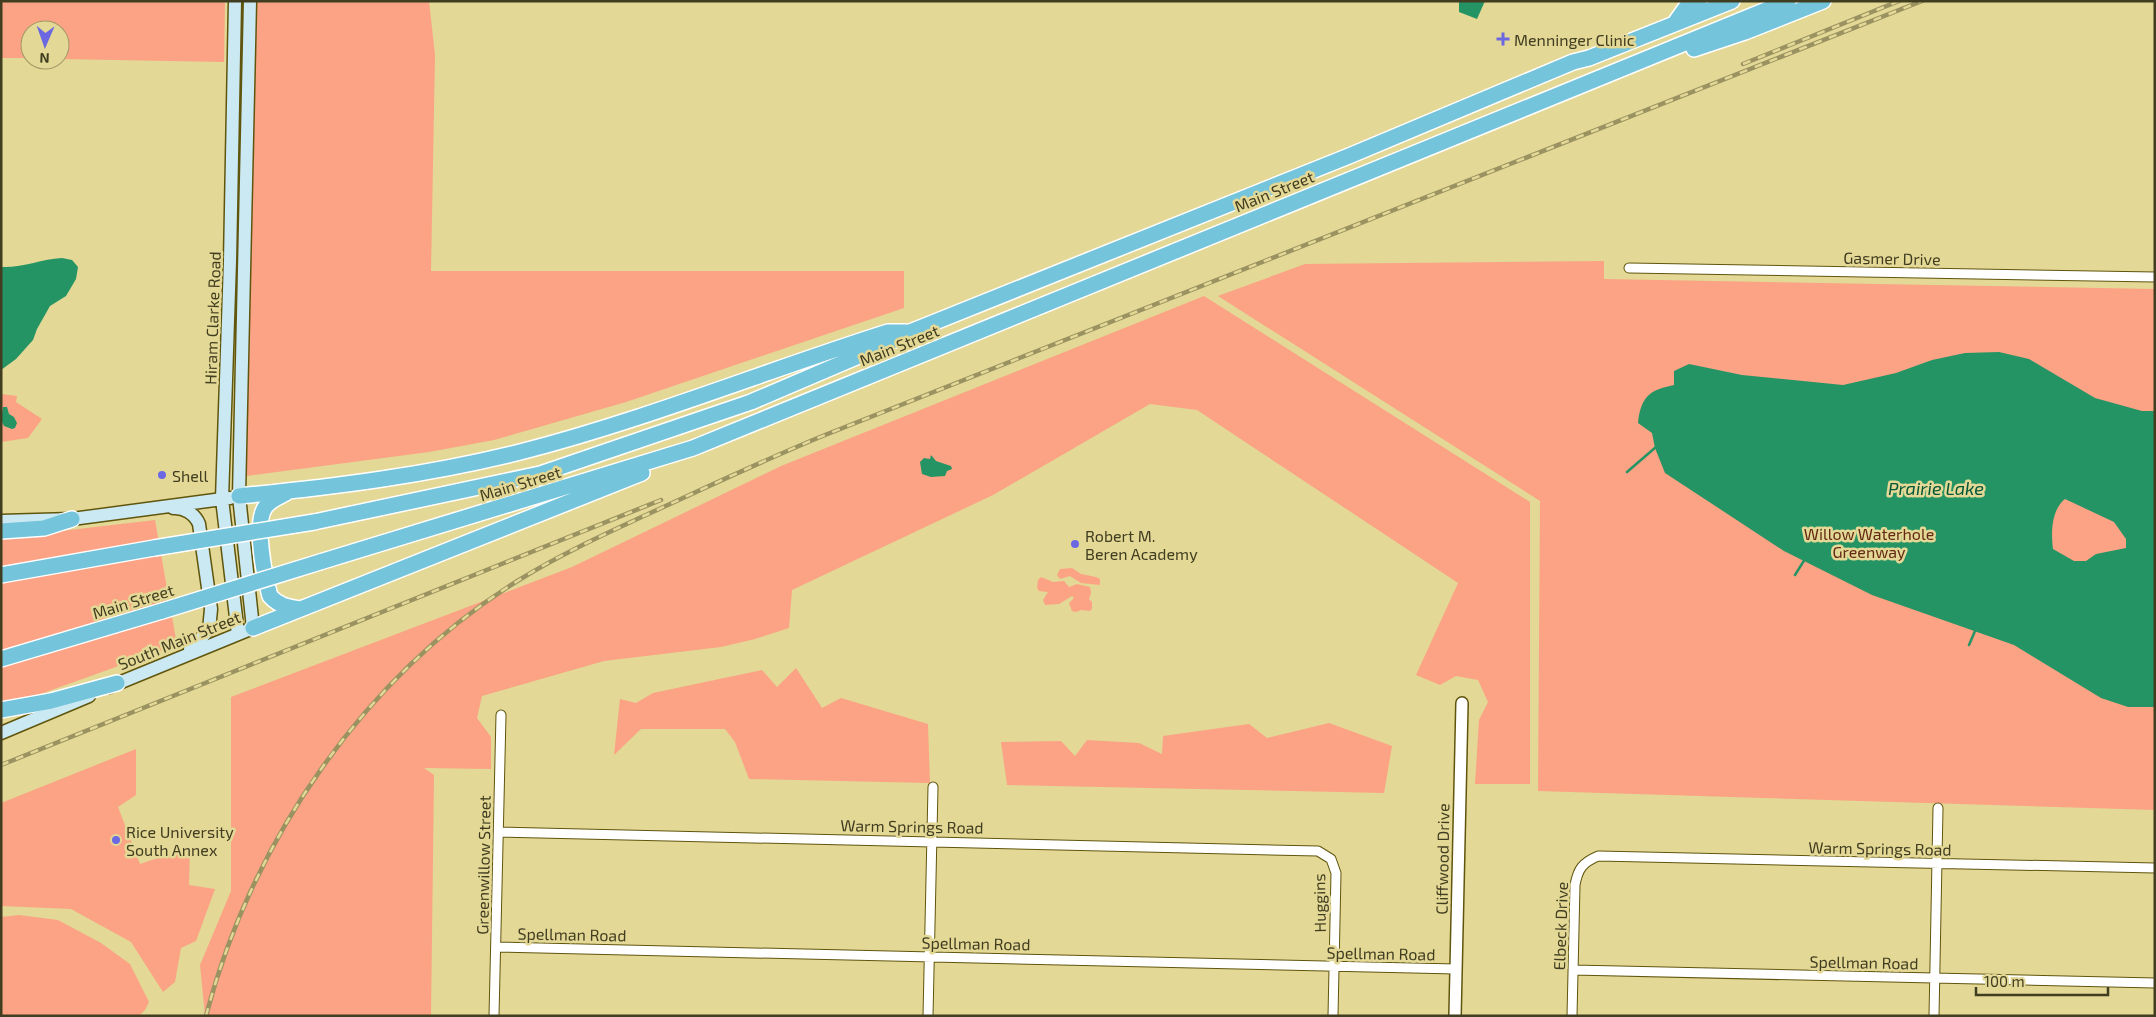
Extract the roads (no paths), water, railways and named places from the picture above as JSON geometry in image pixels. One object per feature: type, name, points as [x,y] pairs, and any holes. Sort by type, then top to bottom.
[{"type":"highway","points":[[1675,23],[1687,6],[1699,1]]},
{"type":"highway","name":"Main Street","points":[[1,575],[314,522],[540,474],[751,402],[882,346],[910,332],[1332,163],[1573,62],[1589,58],[1732,1]]},
{"type":"highway","name":"Main Street","points":[[1,659],[693,448],[1788,1]]},
{"type":"highway","points":[[1583,84],[1745,32],[1824,1]]},
{"type":"highway","points":[[239,496],[385,478],[520,452],[601,429],[888,332],[910,332]]},
{"type":"highway","points":[[253,628],[654,469],[717,439]]},
{"type":"highway","points":[[289,491],[265,507],[261,518],[260,534],[270,596],[276,603],[300,610]]},
{"type":"highway","points":[[1,531],[44,528],[72,519]]},
{"type":"highway","points":[[1,710],[51,701],[117,683]]},
{"type":"main road","name":"Hiram Clarke Road","points":[[235,1],[222,499],[238,634]]},
{"type":"main road","name":"Hiram Clarke Road","points":[[250,1],[239,496],[253,628]]},
{"type":"main road","points":[[234,69],[248,69]]},
{"type":"main road","points":[[231,206],[246,206]]},
{"type":"main road","points":[[226,348],[242,348]]},
{"type":"main road","points":[[1,521],[72,519],[239,496]]},
{"type":"main road","points":[[158,508],[179,508],[194,516],[199,524],[211,609],[211,625],[206,636],[180,656]]},
{"type":"main road","name":"South Main Street","points":[[1,732],[53,712],[180,656],[253,628]]},
{"type":"street","name":"Gasmer Drive","points":[[1629,268],[2155,277]]},
{"type":"street","name":"Cliffwood Drive","points":[[1455,1016],[1462,703]]},
{"type":"street","name":"Greenwillow Street","points":[[494,1016],[501,715]]},
{"type":"street","points":[[928,1016],[933,787]]},
{"type":"street","points":[[1934,1016],[1938,808]]},
{"type":"street","name":"Warm Springs Road","points":[[499,832],[1311,850],[1324,854]]},
{"type":"street","name":"Huggins","points":[[1324,854],[1331,859],[1336,873],[1333,1016]]},
{"type":"street","name":"Elbeck Drive","points":[[1572,1016],[1575,885],[1578,870],[1586,861],[1598,856],[1605,856]]},
{"type":"street","name":"Warm Springs Road","points":[[1605,856],[2155,868]]},
{"type":"street","name":"Spellman Road","points":[[496,947],[1456,969]]},
{"type":"street","name":"Spellman Road","points":[[1573,970],[2155,983]]},
{"type":"water","points":[[1459,1],[1485,1],[1477,19],[1459,12]]},
{"type":"water","points":[[62,258],[72,260],[78,267],[76,279],[66,296],[50,306],[33,340],[16,359],[1,370],[1,267]]},
{"type":"water","name":"Prairie Lake","points":[[1999,352],[2029,359],[2095,398],[2142,411],[2155,411],[2155,707],[2128,707],[2101,698],[2014,645],[1872,595],[1784,551],[1665,473],[1655,448],[1652,433],[1638,423],[1644,400],[1659,389],[1674,385],[1674,371],[1689,364],[1742,375],[1843,385],[1896,373],[1932,360],[1965,353]],"holes":[[[2065,499],[2114,522],[2126,539],[2126,548],[2096,554],[2086,561],[2074,561],[2053,549],[2053,522],[2057,509]]]},
{"type":"water","points":[[3,407],[7,407],[9,414],[14,417],[17,423],[15,428],[12,429],[4,426],[1,420]]},
{"type":"water","points":[[931,455],[936,461],[951,466],[952,469],[947,471],[945,476],[931,477],[922,474],[920,462],[924,458],[930,459]]},
{"type":"waterway","points":[[1627,472],[1656,447]]},
{"type":"waterway","points":[[1795,575],[1805,559]]},
{"type":"waterway","points":[[1969,645],[1975,631]]},
{"type":"railway","points":[[1743,64],[1899,1]]},
{"type":"railway","points":[[206,1016],[226,951],[253,888],[284,826],[322,768],[364,714],[411,664],[463,619],[534,571],[630,523],[757,464],[825,435],[1922,1]]},
{"type":"railway","points":[[1,765],[661,500]]},
{"type":"place","name":"Menninger Clinic","points":[[1503,39]]},
{"type":"place","name":"Shell","points":[[162,475]]},
{"type":"place","name":"Robert M. Beren Academy","points":[[1075,544]]},
{"type":"place","name":"Rice University South Annex","points":[[116,840]]},
{"type":"park label","name":"Willow Waterhole Greenway","points":[[1869,542]]}]
